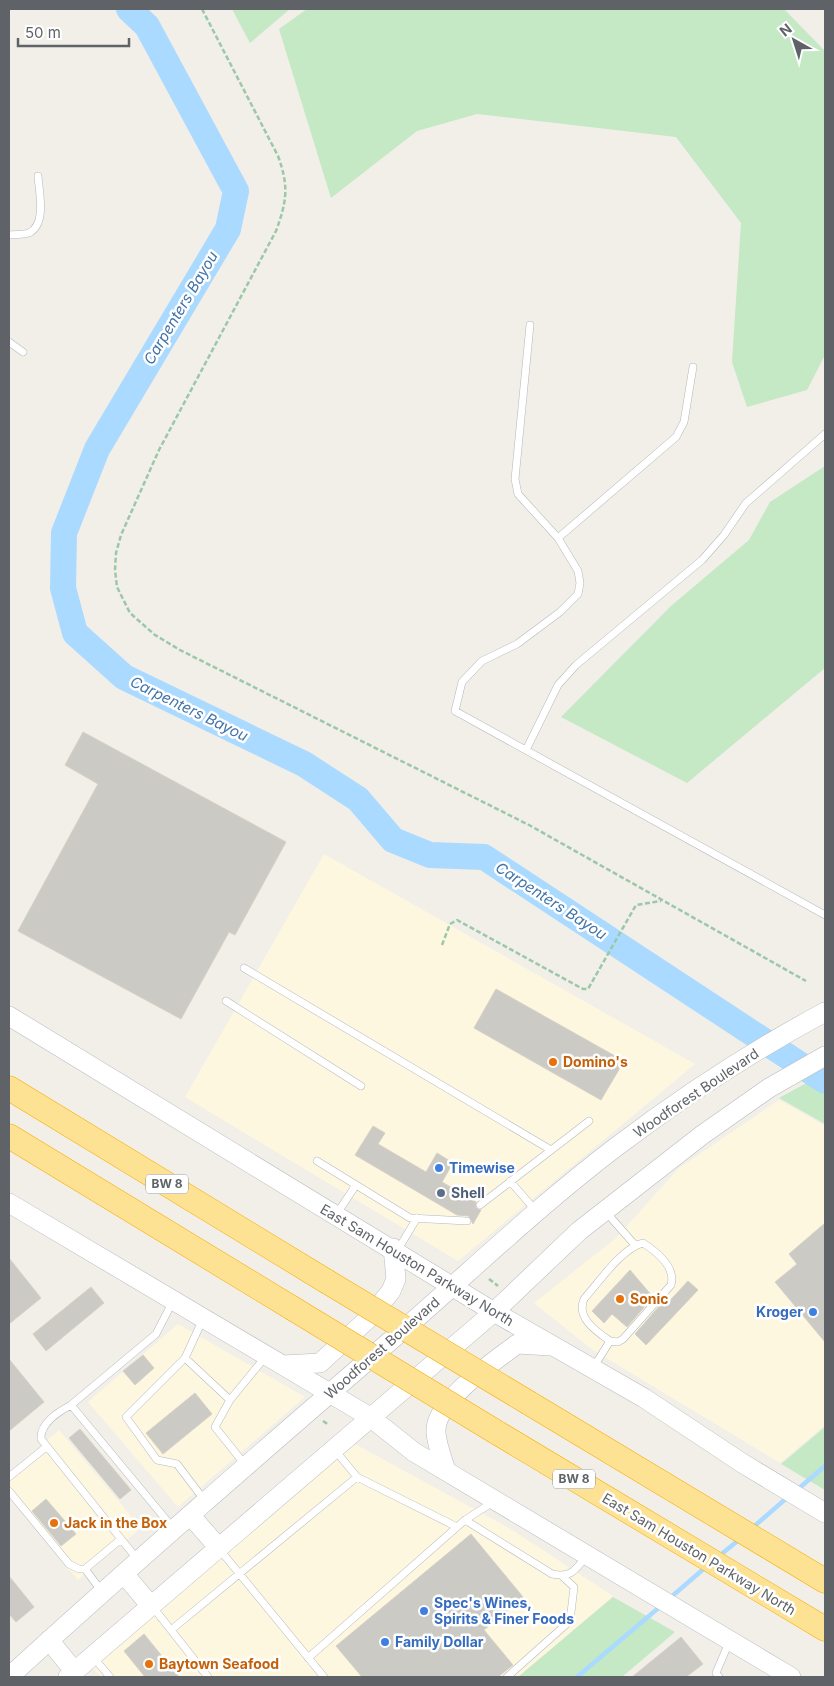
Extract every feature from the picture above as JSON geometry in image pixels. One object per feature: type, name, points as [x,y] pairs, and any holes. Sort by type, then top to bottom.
[{"type":"highway","name":"BW 8","points":[[9,1088],[825,1581]]},
{"type":"highway","name":"East Sam Houston Parkway North","points":[[9,1136],[496,1432],[825,1629]]},
{"type":"main road","name":"Woodforest Boulevard","points":[[9,1677],[205,1501],[537,1212],[615,1148],[734,1066],[824,1013]]},
{"type":"main road","name":"East Sam Houston Parkway North","points":[[9,1016],[494,1312],[644,1398],[825,1513]]},
{"type":"main road","points":[[49,1640],[71,1674],[494,1312],[579,1231],[604,1210],[702,1135],[768,1088],[825,1056]]},
{"type":"main road","points":[[9,1204],[370,1417],[414,1452],[792,1677]]},
{"type":"main road","points":[[275,1360],[320,1363],[369,1318],[391,1291],[396,1279],[395,1250]]},
{"type":"main road","points":[[446,1470],[435,1431],[441,1411],[470,1381],[517,1344],[556,1347]]},
{"type":"main road","points":[[190,1515],[219,1548]]},
{"type":"main road","points":[[124,1574],[151,1606]]},
{"type":"lane","points":[[9,235],[28,233],[37,227],[40,217],[38,176]]},
{"type":"lane","points":[[530,325],[515,479],[518,494],[558,538],[578,571],[580,583],[578,594],[560,612],[517,644],[482,661],[462,682],[455,711],[825,915]]},
{"type":"lane","points":[[9,342],[23,352]]},
{"type":"lane","points":[[558,538],[676,437],[684,422],[693,367]]},
{"type":"lane","points":[[526,750],[541,716],[558,685],[576,665],[702,560],[724,535],[746,503],[825,434]]},
{"type":"lane","points":[[244,968],[551,1150]]},
{"type":"lane","points":[[226,1001],[360,1086]]},
{"type":"lane","points":[[480,1204],[589,1121]]},
{"type":"lane","points":[[317,1161],[410,1218],[467,1221]]},
{"type":"lane","points":[[510,1181],[537,1212]]},
{"type":"lane","points":[[336,1216],[356,1185]]},
{"type":"lane","points":[[604,1210],[634,1245]]},
{"type":"lane","points":[[395,1250],[417,1218]]},
{"type":"lane","points":[[643,1243],[667,1264],[673,1278],[672,1285],[623,1339],[618,1342],[610,1341],[584,1317],[582,1305],[591,1291],[634,1245],[643,1243]]},
{"type":"lane","points":[[139,1561],[46,1448],[41,1439],[40,1432],[62,1410],[71,1406],[156,1334],[174,1300]]},
{"type":"lane","points":[[203,1317],[185,1358],[126,1417],[157,1460],[177,1464],[205,1501]]},
{"type":"lane","points":[[593,1369],[610,1341]]},
{"type":"lane","points":[[185,1358],[230,1400]]},
{"type":"lane","points":[[246,1466],[215,1427],[230,1400],[275,1360]]},
{"type":"lane","points":[[71,1406],[174,1530]]},
{"type":"lane","points":[[9,1477],[46,1448]]},
{"type":"lane","points":[[334,1449],[358,1477],[457,1527]]},
{"type":"lane","points":[[171,1630],[358,1477]]},
{"type":"lane","points":[[9,1491],[69,1564],[79,1570],[85,1569],[121,1538]]},
{"type":"lane","points":[[308,1658],[465,1520],[495,1500]]},
{"type":"lane","points":[[465,1520],[552,1574],[564,1576],[573,1572],[587,1556]]},
{"type":"lane","points":[[219,1548],[324,1677]]},
{"type":"lane","points":[[85,1569],[103,1593]]},
{"type":"lane","points":[[507,1677],[570,1621],[574,1587],[564,1576]]},
{"type":"lane","points":[[151,1606],[208,1677]]},
{"type":"lane","points":[[719,1677],[716,1673],[730,1640]]},
{"type":"lane","points":[[93,1656],[110,1677]]},
{"type":"path","points":[[202,9],[278,156],[285,175],[286,201],[273,236],[159,450],[121,535],[115,570],[122,601],[140,623],[180,650],[529,825],[806,981]]},
{"type":"path","points":[[442,945],[450,924],[457,920],[582,990],[588,989],[636,905],[661,901]]},
{"type":"path","points":[[489,1279],[501,1288]]},
{"type":"shaded area","points":[[324,854],[695,1064],[458,1261],[185,1097]]},
{"type":"shaded area","points":[[779,1100],[825,1126],[825,1425],[780,1463],[593,1350],[534,1303],[615,1239],[679,1168]]},
{"type":"shaded area","points":[[178,1324],[305,1397],[178,1507],[88,1402]]},
{"type":"shaded area","points":[[59,1430],[141,1528],[78,1580],[9,1497],[9,1473]]},
{"type":"shaded area","points":[[355,1444],[509,1528],[613,1596],[518,1677],[101,1677],[90,1665]]},
{"type":"green space","points":[[232,9],[290,9],[250,43]]},
{"type":"green space","points":[[307,9],[784,9],[825,51],[825,355],[807,390],[747,407],[732,362],[741,223],[676,137],[477,114],[417,131],[331,198],[279,29]]},
{"type":"green space","points":[[825,466],[825,668],[687,783],[561,717],[671,606],[749,540],[770,502]]},
{"type":"green space","points":[[825,1073],[825,1124],[779,1098]]},
{"type":"green space","points":[[825,1427],[825,1490],[781,1464]]},
{"type":"green space","points":[[613,1597],[675,1632],[622,1677],[518,1677]]},
{"type":"building","points":[[83,732],[286,842],[235,935],[229,932],[181,1019],[18,931],[98,784],[65,765]]},
{"type":"building","points":[[496,989],[624,1061],[601,1100],[474,1028]]},
{"type":"building","name":"Shell","points":[[373,1126],[385,1133],[378,1144],[426,1172],[437,1153],[453,1163],[442,1182],[476,1202],[476,1208],[481,1210],[473,1224],[469,1216],[457,1215],[355,1155]]},
{"type":"building","name":"Kroger","points":[[825,1223],[825,1342],[775,1282],[797,1264],[789,1254]]},
{"type":"building","points":[[9,1258],[41,1298],[9,1324]]},
{"type":"building","points":[[630,1270],[653,1297],[627,1327],[612,1314],[604,1323],[592,1311]]},
{"type":"building","points":[[688,1281],[698,1290],[646,1345],[635,1334],[661,1304],[664,1307]]},
{"type":"building","points":[[91,1287],[104,1303],[46,1351],[33,1334]]},
{"type":"building","points":[[143,1355],[154,1368],[135,1385],[123,1371]]},
{"type":"building","points":[[9,1359],[44,1402],[9,1431]]},
{"type":"building","points":[[195,1393],[212,1414],[163,1454],[146,1433]]},
{"type":"building","points":[[80,1429],[131,1490],[120,1499],[69,1438]]},
{"type":"building","name":"Jack in the Box","points":[[46,1499],[76,1534],[61,1546],[32,1511]]},
{"type":"building","points":[[471,1534],[523,1597],[484,1630],[513,1665],[498,1677],[362,1677],[336,1646]]},
{"type":"building","points":[[9,1576],[34,1607],[16,1622],[9,1614]]},
{"type":"building","points":[[144,1634],[179,1677],[145,1677],[124,1651]]},
{"type":"building","points":[[681,1637],[703,1664],[686,1677],[632,1677]]},
{"type":"waterway","name":"Carpenters Bayou","points":[[129,9],[147,26],[236,191],[228,229],[97,449],[64,533],[63,588],[75,633],[124,677],[304,764],[358,799],[393,840],[430,855],[484,857],[825,1081]]},
{"type":"waterway","points":[[797,1490],[825,1466]]},
{"type":"waterway","points":[[751,1529],[789,1496]]},
{"type":"waterway","points":[[719,1556],[740,1539]]},
{"type":"waterway","points":[[670,1598],[707,1566]]},
{"type":"waterway","points":[[577,1677],[662,1605]]},
{"type":"place","name":"Domino's","points":[[553,1062]]},
{"type":"place","name":"Timewise","points":[[439,1168]]},
{"type":"place","name":"Shell","points":[[441,1193]]},
{"type":"place","name":"Sonic","points":[[620,1299]]},
{"type":"place","name":"Kroger","points":[[813,1312]]},
{"type":"place","name":"Jack in the Box","points":[[54,1523]]},
{"type":"place","name":"Spec's Wines, Spirits & Finer Foods","points":[[424,1611]]},
{"type":"place","name":"Family Dollar","points":[[385,1642]]},
{"type":"place","name":"Baytown Seafood","points":[[149,1664]]}]
